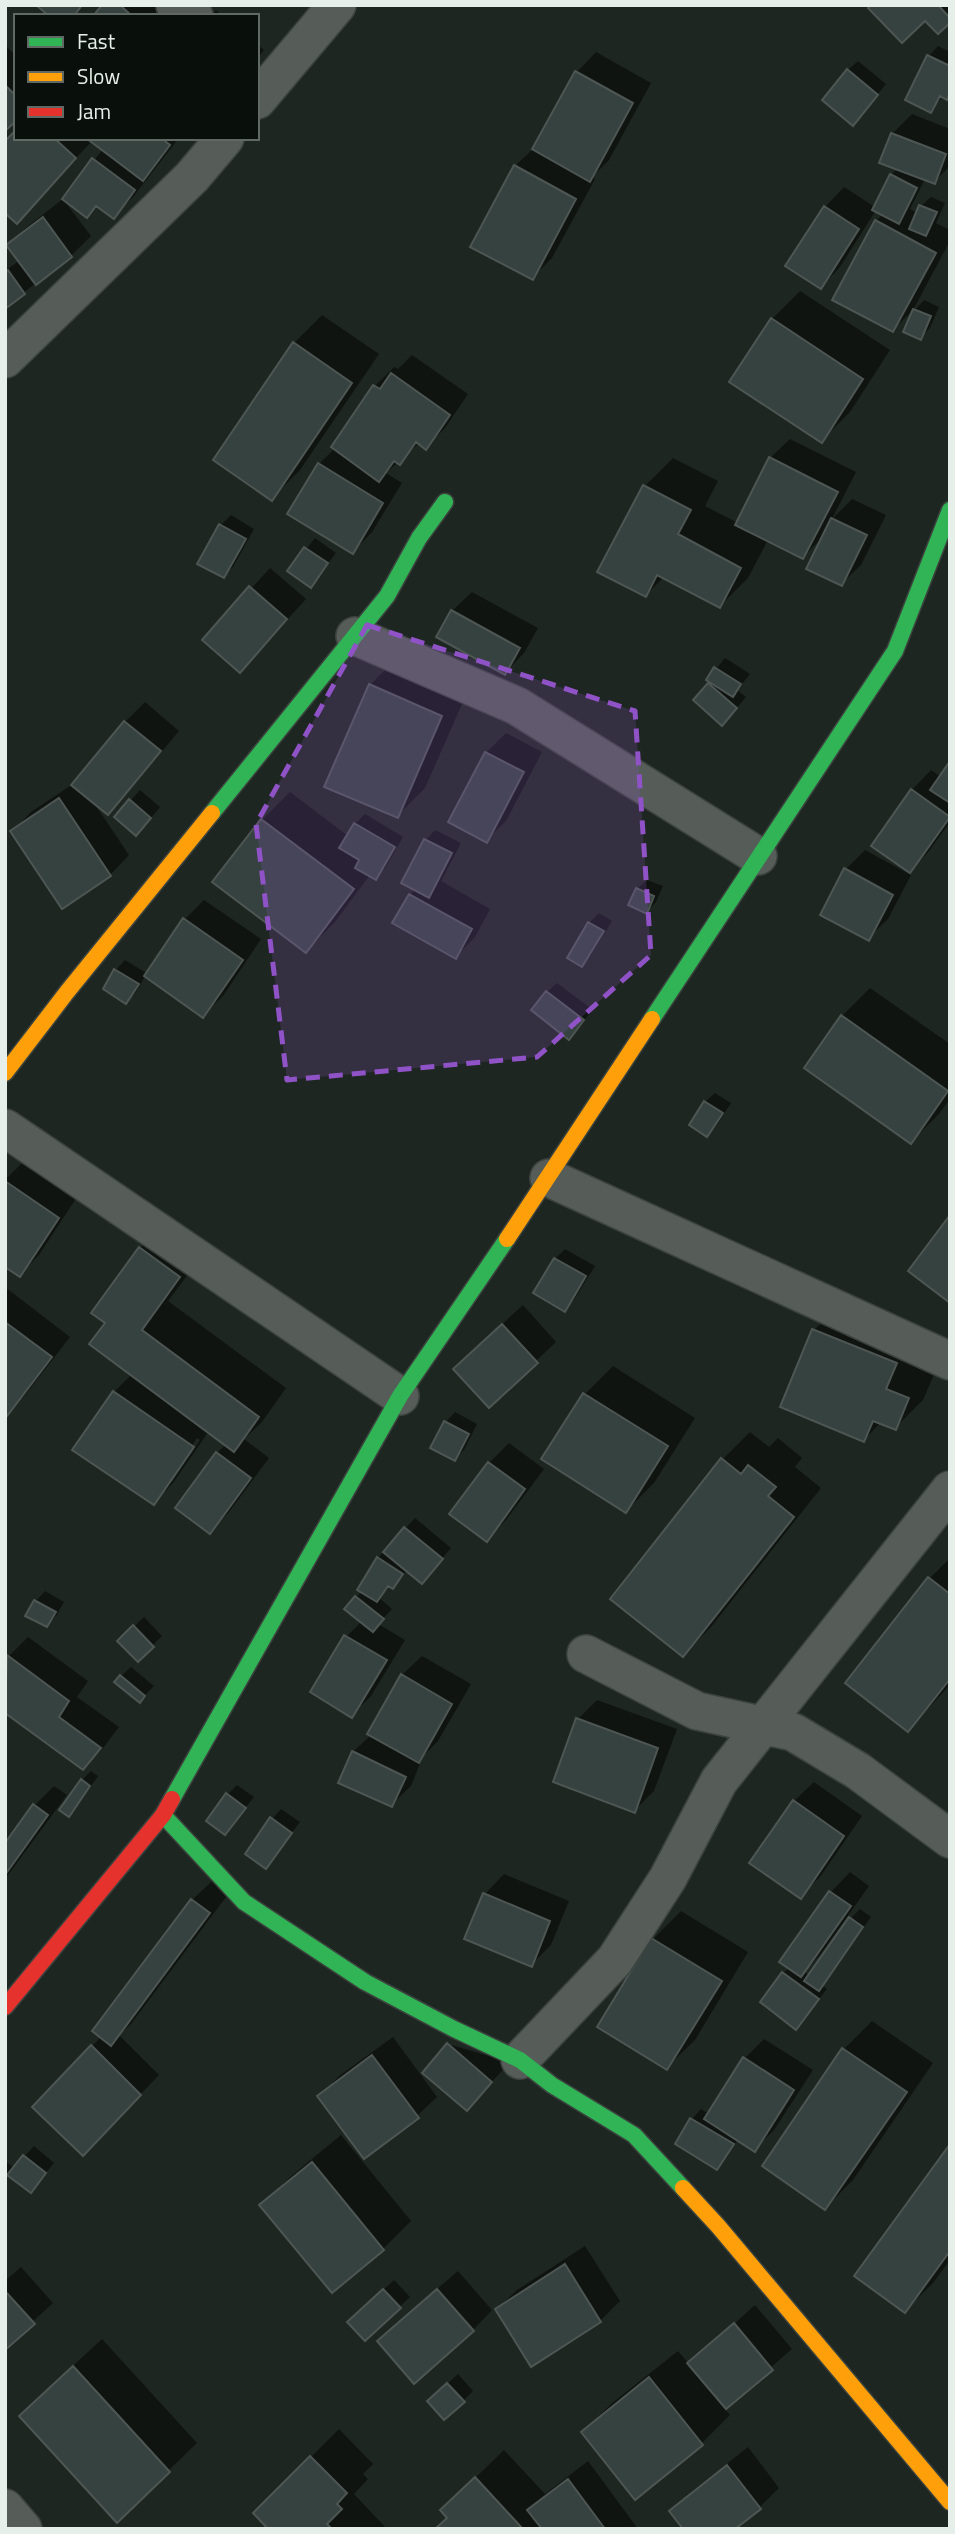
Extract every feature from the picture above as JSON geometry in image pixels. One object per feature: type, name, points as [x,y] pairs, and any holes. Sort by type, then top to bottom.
[{"type":"street","points":[[175,5],[191,14]]},
{"type":"street","points":[[259,94],[271,58],[337,5]]},
{"type":"street","points":[[5,359],[192,177],[223,140]]},
{"type":"street","points":[[5,1073],[67,992],[387,596],[419,538],[445,502]]},
{"type":"street","points":[[5,2007],[163,1815],[400,1396],[549,1178],[758,856],[895,652],[950,510]]},
{"type":"street","points":[[355,636],[517,706],[758,856]]},
{"type":"street","points":[[5,1128],[400,1396]]},
{"type":"street","points":[[549,1178],[950,1361]]},
{"type":"street","points":[[520,2060],[615,1960],[668,1878],[719,1781],[950,1490]]},
{"type":"street","points":[[586,1654],[697,1711],[793,1732],[858,1771],[950,1839]]},
{"type":"street","points":[[163,1815],[244,1902],[365,1982],[520,2060],[552,2085],[634,2135],[718,2225],[946,2497]]},
{"type":"street","points":[[5,2508],[23,2529]]},
{"type":"highlighted area","points":[[367,625],[635,711],[651,955],[537,1057],[287,1080],[256,824]]},
{"type":"building","points":[[36,5],[82,5],[75,14],[47,14]]},
{"type":"building","points":[[102,5],[120,5],[130,14],[95,14]]},
{"type":"building","points":[[871,5],[938,5],[950,18],[950,23],[938,34],[925,21],[902,43],[868,8]]},
{"type":"building","points":[[927,55],[950,66],[950,94],[947,100],[940,96],[931,113],[905,100]]},
{"type":"building","points":[[847,69],[878,95],[853,126],[822,100]]},
{"type":"building","points":[[575,71],[633,103],[590,182],[532,149]]},
{"type":"building","points":[[5,85],[14,94],[14,123],[5,131]]},
{"type":"building","points":[[14,132],[14,140],[56,140],[76,158],[17,224],[5,213],[5,141]]},
{"type":"building","points":[[891,133],[946,154],[935,184],[879,163]]},
{"type":"building","points":[[89,140],[164,140],[170,145],[143,181]]},
{"type":"building","points":[[92,158],[135,190],[114,219],[96,206],[87,218],[62,199]]},
{"type":"building","points":[[514,165],[576,199],[533,280],[470,247]]},
{"type":"building","points":[[890,174],[917,188],[899,224],[872,210]]},
{"type":"building","points":[[919,205],[937,212],[926,236],[909,229]]},
{"type":"building","points":[[824,206],[859,229],[821,289],[785,266]]},
{"type":"building","points":[[43,217],[72,257],[36,285],[6,245]]},
{"type":"building","points":[[875,220],[936,253],[893,332],[832,300]]},
{"type":"building","points":[[8,270],[25,294],[5,309],[5,272]]},
{"type":"building","points":[[913,309],[931,316],[921,340],[903,332]]},
{"type":"building","points":[[771,318],[863,379],[822,443],[729,382]]},
{"type":"building","points":[[293,342],[352,383],[272,501],[213,460]]},
{"type":"building","points":[[391,373],[450,415],[426,450],[416,442],[400,465],[394,461],[379,482],[331,447],[373,385],[380,389]]},
{"type":"building","points":[[769,457],[838,492],[803,559],[735,525]]},
{"type":"building","points":[[318,463],[383,503],[353,554],[287,514]]},
{"type":"building","points":[[643,485],[691,510],[678,534],[741,568],[720,608],[657,575],[646,597],[597,572]]},
{"type":"building","points":[[831,518],[867,535],[842,586],[806,569]]},
{"type":"building","points":[[219,524],[246,539],[224,578],[197,564]]},
{"type":"building","points":[[304,547],[328,563],[311,588],[287,571]]},
{"type":"building","points":[[249,586],[287,619],[240,673],[202,640]]},
{"type":"building","points":[[451,610],[520,648],[505,675],[436,637]]},
{"type":"building","points":[[714,667],[741,684],[733,697],[706,680]]},
{"type":"building","points":[[708,683],[737,708],[722,726],[693,700]]},
{"type":"building","points":[[369,684],[442,716],[398,818],[324,787]]},
{"type":"building","points":[[124,721],[161,751],[108,815],[71,785]]},
{"type":"building","points":[[485,752],[524,772],[487,843],[448,822]]},
{"type":"building","points":[[950,761],[950,803],[930,790]]},
{"type":"building","points":[[911,789],[950,817],[910,873],[871,846]]},
{"type":"building","points":[[59,798],[111,876],[62,909],[10,831]]},
{"type":"building","points":[[129,799],[151,818],[136,836],[114,817]]},
{"type":"building","points":[[261,819],[354,889],[306,953],[212,882]]},
{"type":"building","points":[[354,823],[395,847],[376,880],[355,868],[359,860],[339,848]]},
{"type":"building","points":[[424,839],[452,853],[429,898],[401,883]]},
{"type":"building","points":[[844,868],[893,895],[869,941],[820,915]]},
{"type":"building","points":[[636,888],[654,896],[647,914],[628,905]]},
{"type":"building","points":[[409,894],[472,929],[456,959],[392,923]]},
{"type":"building","points":[[183,918],[243,960],[203,1018],[144,976]]},
{"type":"building","points":[[588,922],[604,931],[582,967],[567,958]]},
{"type":"building","points":[[114,969],[139,984],[126,1004],[103,989]]},
{"type":"building","points":[[546,991],[584,1020],[569,1040],[531,1010]]},
{"type":"building","points":[[841,1015],[948,1091],[911,1144],[804,1068]]},
{"type":"building","points":[[704,1101],[723,1113],[707,1137],[689,1125]]},
{"type":"building","points":[[5,1181],[59,1218],[20,1277],[5,1267]]},
{"type":"building","points":[[950,1215],[950,1303],[908,1271]]},
{"type":"building","points":[[139,1247],[180,1277],[142,1330],[259,1417],[234,1452],[89,1344],[105,1323],[91,1313]]},
{"type":"building","points":[[554,1258],[586,1276],[565,1312],[533,1293]]},
{"type":"building","points":[[5,1322],[52,1357],[7,1416],[5,1415]]},
{"type":"building","points":[[502,1324],[538,1363],[489,1408],[453,1369]]},
{"type":"building","points":[[812,1329],[897,1363],[886,1389],[909,1398],[896,1430],[873,1421],[864,1442],[780,1407]]},
{"type":"building","points":[[113,1391],[194,1447],[154,1505],[72,1450]]},
{"type":"building","points":[[583,1393],[668,1446],[626,1513],[541,1459]]},
{"type":"building","points":[[444,1421],[469,1434],[455,1461],[430,1448]]},
{"type":"building","points":[[216,1452],[251,1478],[210,1534],[175,1508]]},
{"type":"building","points":[[721,1458],[741,1474],[748,1465],[776,1487],[768,1496],[794,1517],[683,1657],[610,1599]]},
{"type":"building","points":[[488,1462],[525,1489],[487,1542],[449,1514]]},
{"type":"building","points":[[404,1527],[443,1559],[422,1584],[383,1552]]},
{"type":"building","points":[[377,1557],[403,1574],[393,1589],[388,1586],[377,1602],[357,1590]]},
{"type":"building","points":[[928,1577],[950,1594],[950,1679],[908,1732],[845,1683]]},
{"type":"building","points":[[355,1596],[384,1619],[373,1632],[344,1609]]},
{"type":"building","points":[[34,1600],[56,1612],[47,1627],[25,1616]]},
{"type":"building","points":[[133,1625],[154,1647],[138,1662],[117,1641]]},
{"type":"building","points":[[344,1635],[387,1660],[352,1718],[310,1692]]},
{"type":"building","points":[[7,1655],[69,1701],[59,1717],[101,1748],[83,1770],[5,1713]]},
{"type":"building","points":[[401,1674],[452,1704],[419,1763],[367,1734]]},
{"type":"building","points":[[120,1675],[145,1696],[140,1703],[114,1682]]},
{"type":"building","points":[[576,1718],[658,1748],[635,1813],[553,1782]]},
{"type":"building","points":[[352,1751],[406,1777],[392,1807],[338,1783]]},
{"type":"building","points":[[81,1779],[90,1786],[69,1817],[59,1810]]},
{"type":"building","points":[[226,1793],[246,1808],[225,1835],[206,1821]]},
{"type":"building","points":[[793,1800],[844,1836],[801,1899],[749,1863]]},
{"type":"building","points":[[33,1804],[48,1815],[5,1875],[5,1843]]},
{"type":"building","points":[[270,1817],[292,1833],[266,1869],[245,1854]]},
{"type":"building","points":[[829,1891],[851,1906],[801,1977],[779,1962]]},
{"type":"building","points":[[483,1893],[550,1921],[532,1967],[464,1939]]},
{"type":"building","points":[[191,1899],[210,1913],[111,2046],[92,2031]]},
{"type":"building","points":[[849,1917],[863,1927],[819,1991],[804,1981]]},
{"type":"building","points":[[651,1938],[722,1981],[667,2070],[597,2027]]},
{"type":"building","points":[[782,1972],[819,1999],[796,2030],[760,2002]]},
{"type":"building","points":[[447,2043],[492,2082],[467,2111],[422,2073]]},
{"type":"building","points":[[91,2045],[141,2095],[83,2156],[32,2107]]},
{"type":"building","points":[[842,2048],[907,2092],[825,2210],[762,2166]]},
{"type":"building","points":[[372,2055],[419,2118],[364,2159],[317,2096]]},
{"type":"building","points":[[743,2057],[794,2090],[755,2152],[704,2119]]},
{"type":"building","points":[[690,2118],[734,2144],[717,2170],[675,2144]]},
{"type":"building","points":[[950,2144],[950,2251],[905,2313],[854,2276]]},
{"type":"building","points":[[23,2155],[46,2173],[31,2193],[7,2175]]},
{"type":"building","points":[[312,2162],[384,2250],[332,2293],[259,2205]]},
{"type":"building","points":[[565,2264],[601,2322],[531,2367],[495,2309]]},
{"type":"building","points":[[383,2289],[401,2308],[365,2341],[347,2322]]},
{"type":"building","points":[[437,2289],[474,2331],[414,2384],[377,2341]]},
{"type":"building","points":[[5,2291],[35,2324],[5,2350]]},
{"type":"building","points":[[734,2323],[773,2370],[726,2409],[687,2363]]},
{"type":"building","points":[[73,2366],[170,2472],[117,2523],[19,2416]]},
{"type":"building","points":[[649,2377],[703,2445],[635,2500],[581,2432]]},
{"type":"building","points":[[447,2383],[465,2402],[444,2420],[427,2401]]},
{"type":"building","points":[[310,2456],[347,2493],[337,2504],[342,2509],[327,2524],[332,2529],[268,2529],[253,2513]]},
{"type":"building","points":[[727,2465],[761,2509],[735,2529],[683,2529],[669,2511]]},
{"type":"building","points":[[475,2477],[523,2529],[435,2529],[447,2518],[440,2510]]},
{"type":"building","points":[[568,2479],[605,2529],[542,2529],[527,2510]]},
{"type":"traffic: fast","points":[[212,813],[387,596],[419,538],[445,502]]},
{"type":"traffic: fast","points":[[652,1019],[895,651],[950,510]]},
{"type":"traffic: fast","points":[[172,1799],[400,1396],[507,1239]]},
{"type":"traffic: fast","points":[[163,1815],[244,1902],[365,1982],[520,2060],[552,2085],[634,2135],[683,2188]]},
{"type":"traffic: slow","points":[[5,1073],[212,813]]},
{"type":"traffic: slow","points":[[507,1239],[652,1019]]},
{"type":"traffic: slow","points":[[683,2188],[950,2502]]},
{"type":"traffic: jam","points":[[5,2007],[163,1815],[172,1799]]}]
